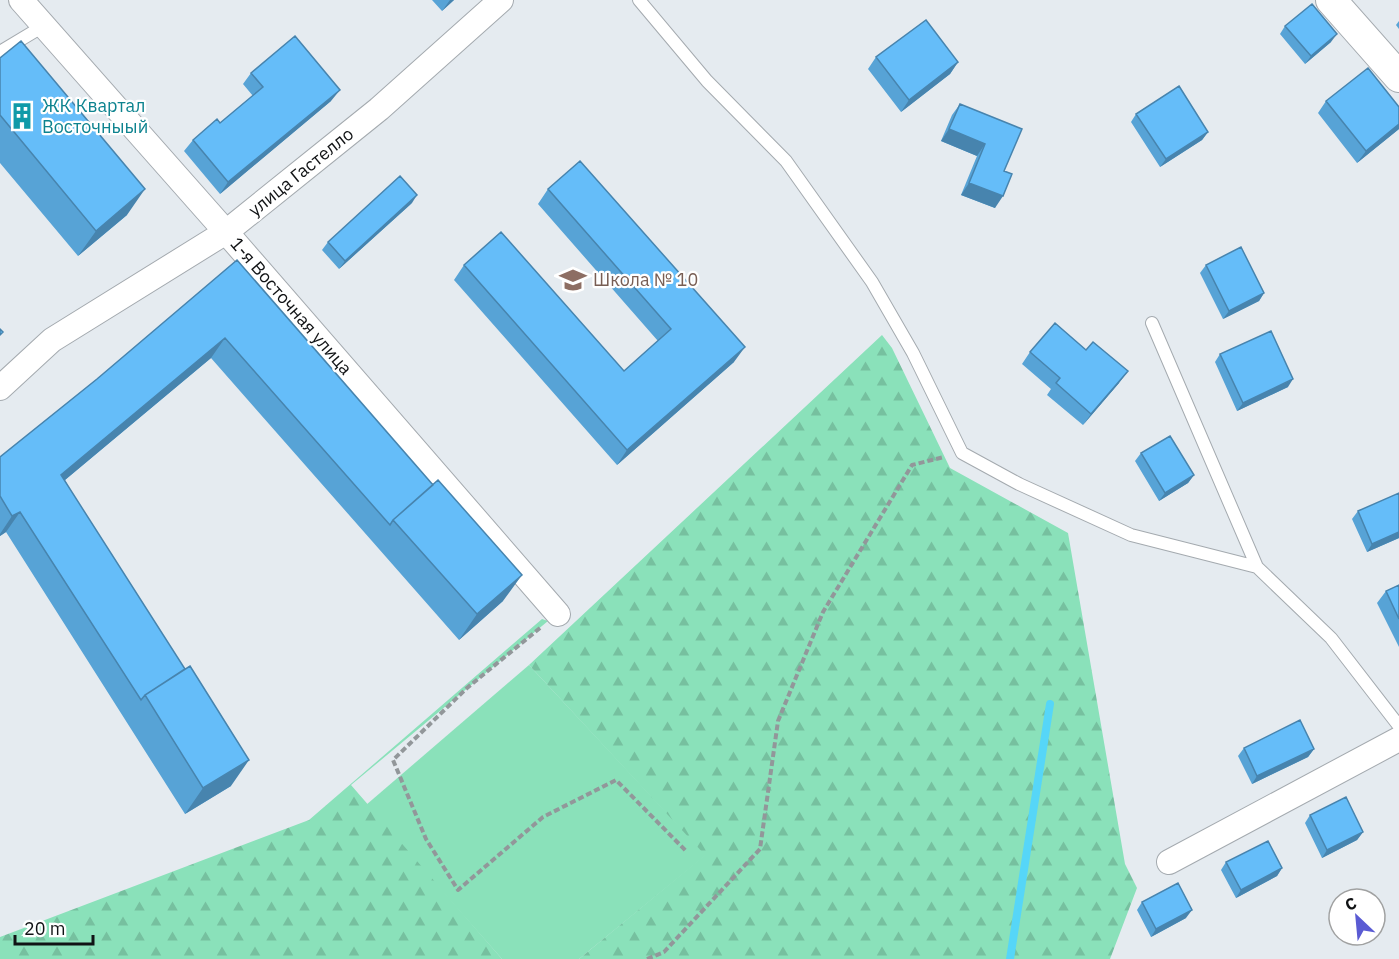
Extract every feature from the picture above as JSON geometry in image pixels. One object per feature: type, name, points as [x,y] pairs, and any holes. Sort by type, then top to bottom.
[{"type":"street","name":"1-я Восточная улица","points":[[21,0],[558,614]]},
{"type":"street","name":"улица Гастелло","points":[[0,388],[52,340],[226,232],[380,109],[501,0]]},
{"type":"street","points":[[1331,0],[1399,76]]},
{"type":"street","points":[[1169,862],[1399,739]]},
{"type":"lane","points":[[639,0],[707,81],[786,161],[872,282],[913,353],[962,453],[1019,484],[1131,535],[1257,567]]},
{"type":"lane","points":[[0,52],[45,25]]},
{"type":"lane","points":[[1152,322],[1257,567],[1331,638],[1399,726]]},
{"type":"path","points":[[647,959],[664,952],[760,849],[778,721],[824,612],[912,465],[962,453]]},
{"type":"path","points":[[558,614],[467,688],[393,760],[426,839],[458,890],[543,817],[616,780],[687,852]]},
{"type":"green space","points":[[882,335],[892,348],[950,468],[1068,533],[1125,864],[1137,888],[1110,959],[579,959],[705,855],[529,665]]},
{"type":"green space","points":[[542,619],[548,621],[351,785],[502,959],[0,959],[0,937],[309,820]]},
{"type":"green space","points":[[529,665],[706,855],[579,959],[502,959],[366,805]]},
{"type":"building","points":[[1312,4],[1337,34],[1311,56],[1285,26]]},
{"type":"building","points":[[926,20],[958,62],[909,100],[876,57]]},
{"type":"building","points":[[295,36],[340,90],[228,182],[193,140],[217,119],[220,123],[263,87],[251,73]]},
{"type":"building","points":[[21,41],[145,189],[96,231],[0,115],[0,58]]},
{"type":"building","points":[[1368,68],[1399,107],[1399,124],[1366,151],[1326,101]]},
{"type":"building","points":[[1179,86],[1208,132],[1166,159],[1136,114]]},
{"type":"building","points":[[960,104],[1022,129],[1004,171],[1012,174],[1003,196],[969,183],[985,144],[949,129]]},
{"type":"building","points":[[580,161],[745,347],[627,450],[464,265],[501,232],[624,371],[671,329],[548,189]]},
{"type":"building","points":[[400,176],[417,195],[345,261],[328,242]]},
{"type":"building","points":[[1241,247],[1264,293],[1229,311],[1206,265]]},
{"type":"building","points":[[237,260],[433,485],[390,525],[225,338],[61,475],[185,669],[141,700],[20,512],[12,516],[0,496],[0,457],[97,379]]},
{"type":"building","points":[[1055,323],[1086,350],[1093,342],[1128,371],[1091,414],[1056,383],[1060,378],[1030,352]]},
{"type":"building","points":[[1271,331],[1293,379],[1243,403],[1220,354]]},
{"type":"building","points":[[1170,436],[1194,475],[1165,493],[1141,453]]},
{"type":"building","points":[[438,480],[522,575],[477,614],[393,520]]},
{"type":"building","points":[[1399,493],[1399,532],[1372,544],[1358,511]]},
{"type":"building","points":[[1399,585],[1399,619],[1386,591]]},
{"type":"building","points":[[190,666],[249,760],[203,788],[145,695]]},
{"type":"building","points":[[1300,720],[1314,749],[1257,776],[1244,748]]},
{"type":"building","points":[[1346,797],[1363,832],[1327,850],[1310,815]]},
{"type":"building","points":[[1268,841],[1282,868],[1241,890],[1226,862]]},
{"type":"building","points":[[1178,883],[1192,910],[1156,929],[1142,902]]},
{"type":"waterway","points":[[1010,959],[1050,704]]},
{"type":"place","name":"ЖК Квартал Восточныый","points":[[22,116]]},
{"type":"place","name":"Школа № 10","points":[[573,280]]}]
